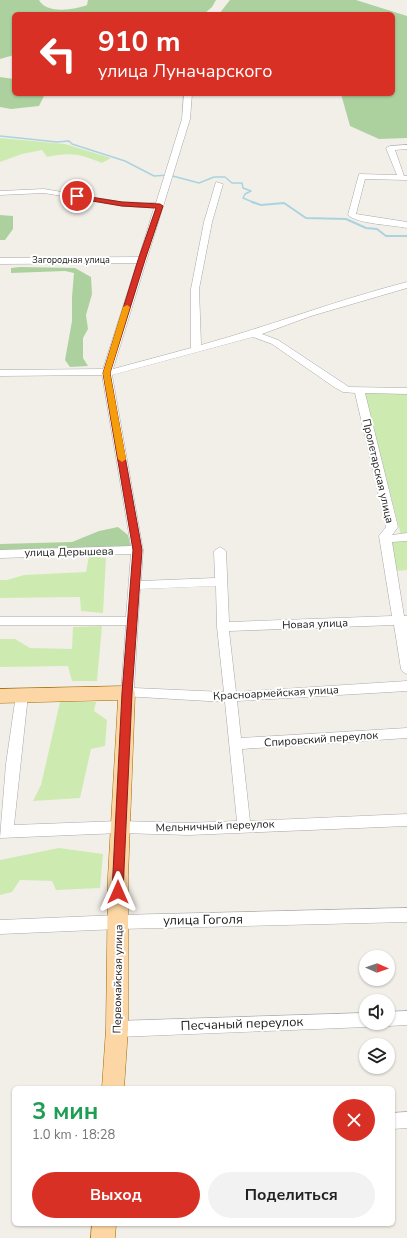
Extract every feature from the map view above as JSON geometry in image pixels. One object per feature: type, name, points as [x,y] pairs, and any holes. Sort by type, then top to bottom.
[{"type":"main road","name":"Красноармейская улица","points":[[0,696],[127,693]]},
{"type":"main road","name":"Первомайская улица","points":[[113,1086],[117,1029],[119,922],[118,877],[127,693]]},
{"type":"main road","points":[[103,1238],[104,1226]]},
{"type":"street","name":"Первомайская улица","points":[[127,693],[136,585],[137,550],[107,373],[186,119],[188,96]]},
{"type":"street","points":[[407,147],[390,148],[403,178],[362,176],[352,215],[368,220],[407,225]]},
{"type":"street","points":[[196,350],[195,288],[208,222],[219,184]]},
{"type":"street","points":[[0,193],[44,191],[122,204],[160,206]]},
{"type":"street","name":"Загородная улица","points":[[0,261],[141,260]]},
{"type":"street","points":[[0,373],[80,371],[107,373],[124,370],[253,334],[308,314],[407,285]]},
{"type":"street","points":[[253,334],[274,342],[336,385],[347,390],[407,391]]},
{"type":"street","name":"Пролетарская улица","points":[[359,390],[392,527],[385,536],[403,620],[407,669]]},
{"type":"street","points":[[386,539],[407,537]]},
{"type":"street","name":"улица Дерышева","points":[[0,554],[137,550]]},
{"type":"street","points":[[220,551],[220,582],[223,627],[244,826]]},
{"type":"street","points":[[136,585],[220,582]]},
{"type":"street","name":"Новая улица","points":[[223,627],[403,620]]},
{"type":"street","points":[[0,621],[132,621]]},
{"type":"street","name":"Красноармейская улица","points":[[127,693],[230,697],[407,686]]},
{"type":"street","points":[[4,832],[22,695]]},
{"type":"street","name":"Спировский переулок","points":[[235,744],[407,733]]},
{"type":"street","name":"Мельничный переулок","points":[[4,832],[120,827],[189,829],[407,820]]},
{"type":"street","name":"улица Гоголя","points":[[0,928],[119,922],[407,915]]},
{"type":"street","points":[[395,1019],[407,1018]]},
{"type":"street","name":"Песчаный переулок","points":[[117,1029],[359,1020]]},
{"type":"street","points":[[395,1121],[407,1120]]},
{"type":"green space","points":[[0,0],[39,0],[48,7],[61,10],[87,5],[88,0],[216,0],[212,7],[206,12],[12,12],[12,56],[0,59]]},
{"type":"green space","points":[[230,0],[356,0],[394,12],[221,12]]},
{"type":"green space","points":[[395,12],[407,16],[407,138],[379,139],[350,126],[342,96],[395,96]]},
{"type":"green space","points":[[0,77],[12,79],[12,96],[44,96],[39,106],[11,109],[0,107]]},
{"type":"green space","points":[[0,138],[65,144],[111,158],[102,163],[69,154],[47,157],[42,150],[22,154],[0,162]]},
{"type":"green space","points":[[0,215],[13,216],[13,229],[5,240],[0,240]]},
{"type":"green space","points":[[11,268],[75,268],[91,277],[92,294],[86,315],[88,329],[83,338],[83,358],[88,366],[70,367],[65,360],[72,321],[74,273],[65,271],[11,273]]},
{"type":"green space","points":[[364,393],[407,393],[407,570],[396,571],[390,537],[401,535]]},
{"type":"green space","points":[[118,527],[128,535],[131,548],[0,550],[0,544],[72,542],[99,531]]},
{"type":"green space","points":[[89,556],[106,558],[103,613],[81,611],[80,597],[0,598],[0,580],[7,580],[24,575],[86,572]]},
{"type":"green space","points":[[102,626],[97,681],[72,681],[68,666],[0,667],[0,639],[15,639],[30,648],[72,649],[73,627]]},
{"type":"green space","points":[[60,702],[96,702],[94,711],[107,720],[105,746],[91,749],[80,798],[33,801],[41,785]]},
{"type":"green space","points":[[59,848],[103,854],[100,888],[56,890],[52,881],[20,880],[12,892],[0,895],[0,860]]},
{"type":"waterway","points":[[0,136],[57,142],[69,141],[72,144],[125,161],[154,176],[169,175],[199,183],[214,177],[225,177],[232,183],[242,183],[243,188],[251,191],[245,194],[243,198],[255,203]]},
{"type":"waterway","points":[[255,203],[261,205],[284,203],[306,218],[346,219],[366,228],[377,229],[386,236],[407,236]]},
{"type":"slow traffic","points":[[122,459],[107,373],[127,307]]},
{"type":"route","points":[[77,196],[122,204],[160,206],[141,260],[107,373],[137,550],[136,585],[127,693],[118,892]]}]
